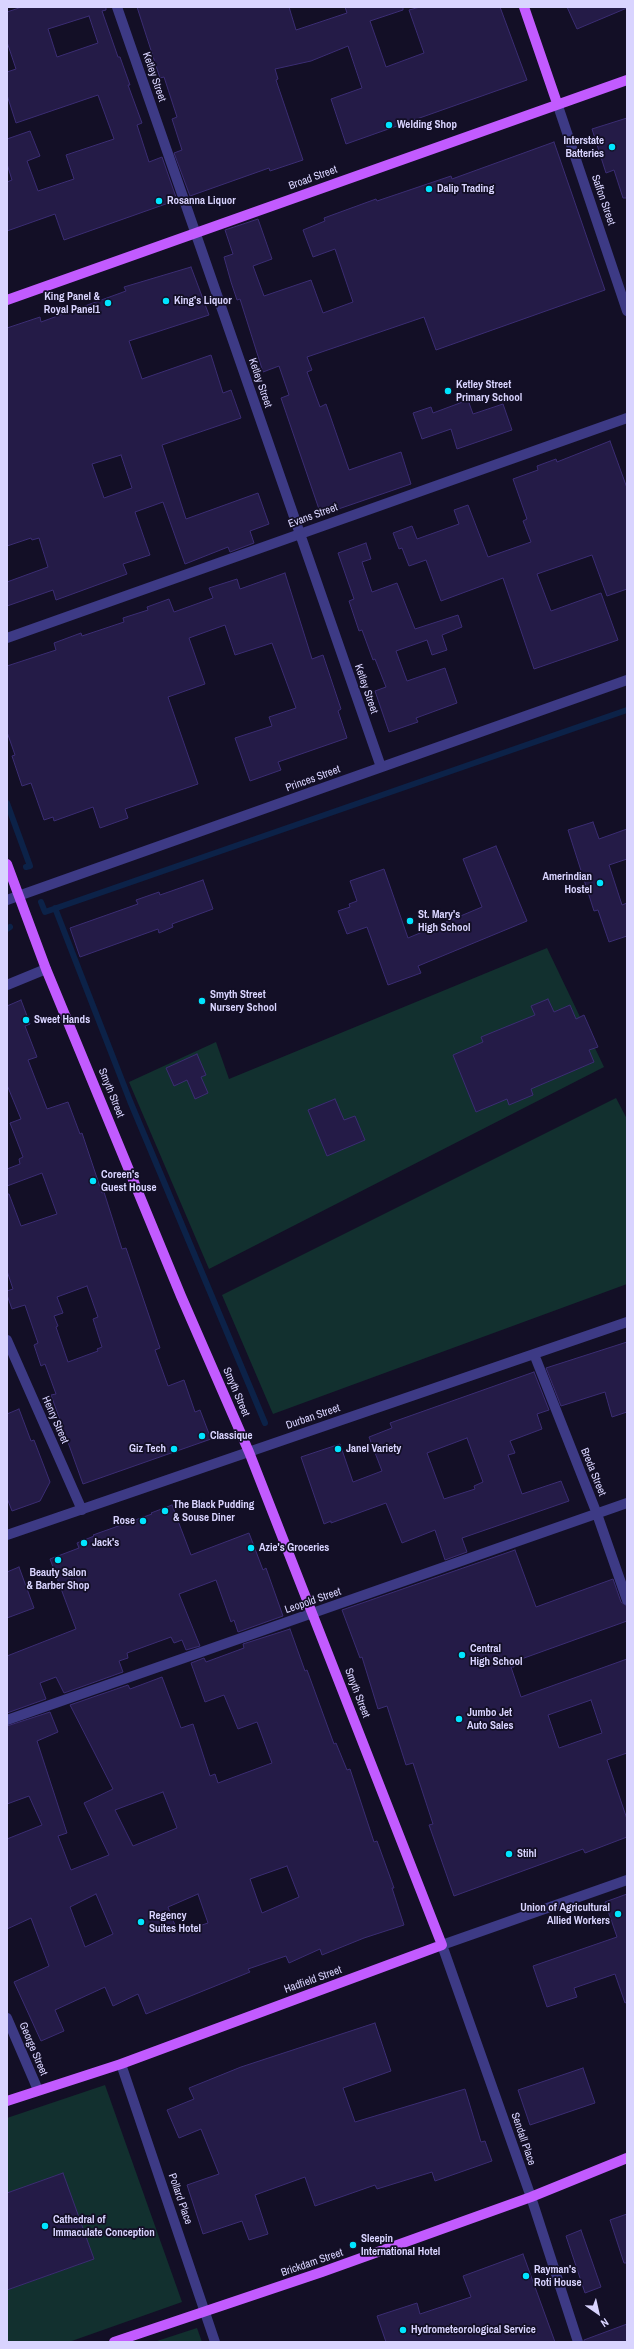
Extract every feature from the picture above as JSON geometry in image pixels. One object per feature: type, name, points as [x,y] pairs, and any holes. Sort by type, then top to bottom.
[{"type":"main road","name":"Saffon Street","points":[[524,7],[557,103]]},
{"type":"main road","name":"Broad Street","points":[[7,300],[557,103],[627,80]]},
{"type":"main road","name":"Smyth Street","points":[[7,864],[46,969],[175,1282],[249,1452],[442,1944]]},
{"type":"main road","name":"Hadfield Street","points":[[7,2101],[121,2064],[442,1944]]},
{"type":"main road","name":"Brickdam Street","points":[[114,2342],[322,2272],[531,2197],[627,2158]]},
{"type":"street","name":"Ketley Street","points":[[117,7],[381,767]]},
{"type":"street","name":"Saffon Street","points":[[557,103],[627,311]]},
{"type":"street","name":"Evans Street","points":[[7,638],[627,418]]},
{"type":"street","name":"Princes Street","points":[[7,900],[627,680]]},
{"type":"street","points":[[7,985],[46,969]]},
{"type":"street","name":"Durban Street","points":[[7,1535],[627,1322]]},
{"type":"street","name":"Henry Street","points":[[7,1340],[82,1510]]},
{"type":"street","name":"Breda Street","points":[[534,1354],[597,1514],[627,1600]]},
{"type":"street","name":"Leopold Street","points":[[7,1720],[627,1503]]},
{"type":"street","name":"Hadfield Street","points":[[442,1944],[627,1880]]},
{"type":"street","name":"Sendall Place","points":[[442,1944],[531,2197],[578,2342]]},
{"type":"street","name":"George Street","points":[[7,2018],[38,2090]]},
{"type":"street","name":"Pollard Place","points":[[121,2064],[215,2342]]},
{"type":"green space","points":[[547,948],[604,1067],[209,1269],[129,1082],[216,1042],[229,1079]]},
{"type":"green space","points":[[616,1098],[627,1119],[627,1284],[273,1414],[222,1295]]},
{"type":"green space","points":[[105,2085],[182,2302],[69,2342],[7,2342],[7,2290],[94,2259],[63,2174],[7,2193],[7,2118]]},
{"type":"green space","points":[[197,2328],[202,2342],[154,2342]]},
{"type":"building","points":[[22,7],[106,7],[106,10],[102,11],[118,57],[120,57],[130,85],[128,85],[142,123],[137,125],[149,162],[162,157],[177,200],[64,240],[55,214],[7,231],[7,182],[12,180],[7,164],[7,139],[30,131],[40,156],[27,161],[38,191],[74,179],[66,155],[114,139],[98,95],[16,123],[7,95],[7,72],[16,69],[7,42],[7,12]],"holes":[[[89,16],[98,43],[57,57],[48,29]]]},
{"type":"building","points":[[137,7],[289,7],[296,30],[347,13],[345,7],[403,7],[403,10],[370,21],[386,67],[424,53],[409,10],[420,7],[500,7],[527,80],[346,144],[331,99],[362,88],[348,46],[311,61],[275,69],[278,79],[276,80],[303,160],[270,171],[269,168],[190,196],[174,153],[182,150],[172,119],[177,117],[164,77],[160,78]]},
{"type":"building","points":[[567,7],[627,7],[627,8],[577,29]]},
{"type":"building","name":"Interstate Batteries","points":[[627,118],[627,198],[623,198],[614,170],[606,173],[592,129]]},
{"type":"building","points":[[554,142],[605,290],[436,350],[424,317],[307,357],[312,370],[307,372],[320,407],[326,404],[349,470],[401,452],[411,484],[321,515],[281,398],[289,395],[279,366],[263,372],[240,299],[237,300],[224,257],[233,254],[225,230],[258,219],[272,259],[253,266],[264,296],[311,280],[323,313],[353,302],[335,249],[313,257],[303,230],[325,221],[324,218],[376,199],[377,201],[451,176],[452,179]]},
{"type":"building","points":[[191,267],[209,315],[129,341],[142,379],[211,355],[223,393],[231,390],[241,418],[162,445],[186,519],[258,493],[269,524],[250,531],[254,543],[230,552],[228,547],[185,564],[163,502],[135,512],[150,555],[123,564],[127,574],[56,600],[53,590],[7,606],[7,582],[48,567],[39,538],[32,540],[31,538],[7,546],[7,328],[40,317],[41,322],[126,291],[124,287]],"holes":[[[121,455],[132,488],[104,498],[92,464]]]},
{"type":"building","points":[[468,400],[473,414],[503,404],[512,430],[457,449],[451,429],[422,439],[413,413],[431,407],[433,413]]},
{"type":"building","points":[[610,441],[627,488],[627,589],[607,596],[592,555],[537,574],[551,611],[601,593],[618,640],[534,669],[503,578],[441,601],[426,560],[409,566],[402,548],[399,549],[393,533],[412,526],[417,539],[459,524],[454,510],[468,505],[488,557],[531,542],[523,521],[527,519],[513,479],[538,470],[537,466],[556,459],[557,462]]},
{"type":"building","points":[[366,543],[371,559],[362,562],[372,592],[397,583],[415,629],[458,615],[462,627],[442,635],[447,650],[432,655],[427,640],[396,651],[407,681],[445,668],[457,703],[416,718],[418,722],[389,732],[375,691],[386,687],[375,659],[373,660],[362,630],[359,631],[349,601],[354,599],[338,553]]},
{"type":"building","points":[[285,573],[312,659],[323,655],[341,709],[338,711],[347,738],[278,762],[281,770],[250,781],[235,738],[272,726],[269,717],[296,708],[272,643],[235,655],[225,625],[189,638],[205,684],[168,697],[198,784],[125,809],[128,818],[100,828],[93,807],[54,821],[53,817],[44,820],[31,783],[22,786],[12,756],[15,755],[7,732],[7,666],[56,650],[54,643],[81,633],[82,636],[124,622],[123,618],[148,610],[147,607],[169,599],[174,612],[213,598],[209,588],[237,579],[240,589]]},
{"type":"building","name":"Amerindian Hostel","points":[[593,822],[599,839],[627,829],[627,859],[609,865],[622,905],[627,903],[627,936],[609,942],[598,910],[594,911],[568,830]]},
{"type":"building","points":[[496,846],[527,921],[418,966],[421,973],[388,985],[367,927],[347,934],[338,911],[350,907],[349,904],[357,901],[350,881],[384,869],[408,938],[482,907],[463,859]]},
{"type":"building","points":[[203,880],[213,909],[172,924],[173,927],[159,933],[158,929],[80,957],[70,928],[138,904],[136,900],[159,892],[160,895]]},
{"type":"building","points":[[548,999],[554,1012],[570,1005],[576,1019],[584,1015],[598,1047],[589,1050],[594,1062],[531,1089],[533,1095],[509,1105],[507,1099],[476,1112],[453,1055],[483,1042],[481,1037],[535,1015],[531,1006]]},
{"type":"building","points":[[21,1000],[30,1024],[25,1026],[37,1057],[28,1060],[47,1109],[68,1102],[80,1134],[82,1133],[102,1193],[104,1192],[122,1249],[126,1248],[160,1348],[155,1350],[168,1386],[184,1380],[195,1412],[200,1410],[211,1439],[83,1484],[51,1395],[56,1394],[45,1364],[41,1366],[34,1345],[38,1343],[25,1305],[12,1309],[7,1295],[7,1291],[13,1289],[7,1271],[7,1194],[9,1194],[21,1226],[57,1214],[42,1173],[7,1186],[7,1169],[20,1164],[19,1159],[23,1157],[10,1123],[21,1119],[7,1085],[7,1006]],"holes":[[[87,1286],[98,1317],[93,1319],[102,1347],[97,1349],[98,1351],[68,1362],[56,1327],[58,1326],[54,1316],[63,1313],[57,1297]]]},
{"type":"building","points":[[197,1054],[206,1075],[201,1077],[208,1093],[195,1099],[187,1080],[174,1086],[166,1068]]},
{"type":"building","points":[[335,1099],[344,1120],[355,1116],[365,1140],[327,1156],[308,1110]]},
{"type":"building","points":[[627,1342],[627,1412],[612,1417],[605,1392],[561,1406],[546,1368]]},
{"type":"building","points":[[534,1372],[549,1410],[537,1414],[542,1429],[510,1441],[515,1453],[508,1455],[522,1494],[561,1481],[569,1501],[462,1538],[467,1552],[445,1560],[435,1530],[402,1543],[386,1503],[331,1523],[331,1521],[324,1524],[301,1457],[340,1444],[353,1482],[382,1471],[369,1437],[392,1428],[390,1423]],"holes":[[[467,1438],[483,1482],[474,1486],[475,1489],[444,1499],[427,1453]]]},
{"type":"building","points":[[19,1409],[31,1441],[34,1440],[50,1482],[40,1501],[12,1511],[7,1498],[7,1414]]},
{"type":"building","points":[[172,1505],[191,1555],[249,1533],[263,1570],[266,1568],[283,1616],[238,1632],[234,1620],[231,1622],[216,1580],[179,1594],[200,1646],[186,1650],[182,1640],[174,1643],[171,1637],[127,1653],[128,1658],[119,1661],[123,1672],[64,1693],[56,1677],[40,1683],[46,1699],[7,1713],[7,1656],[76,1629],[50,1559],[79,1548],[77,1543],[94,1536],[93,1535],[152,1514],[151,1513]]},
{"type":"building","points":[[515,1550],[536,1607],[613,1579],[621,1602],[627,1606],[627,1621],[513,1662],[514,1667],[511,1667],[521,1697],[627,1659],[627,1753],[607,1760],[627,1819],[627,1837],[585,1853],[583,1849],[454,1896],[429,1825],[433,1824],[413,1763],[406,1765],[387,1706],[378,1709],[362,1657],[360,1658],[342,1610]],"holes":[[[591,1700],[602,1733],[559,1748],[548,1715]]]},
{"type":"building","points":[[19,1567],[34,1608],[7,1618],[7,1572]]},
{"type":"building","points":[[290,1629],[305,1671],[307,1670],[334,1744],[336,1743],[347,1770],[350,1769],[374,1842],[377,1841],[394,1888],[392,1888],[404,1925],[364,1938],[322,1955],[320,1949],[289,1963],[286,1956],[248,1969],[250,1972],[146,2014],[138,1994],[113,2006],[105,1987],[55,2010],[64,2031],[41,2041],[14,1982],[49,1966],[31,1918],[7,1929],[7,1839],[42,1825],[29,1796],[7,1804],[7,1726],[50,1712],[58,1732],[37,1741],[67,1833],[58,1836],[71,1870],[109,1855],[84,1803],[113,1789],[70,1705],[128,1685],[130,1689],[162,1677],[181,1728],[193,1724],[210,1776],[215,1774],[218,1783],[272,1763],[257,1722],[238,1729],[224,1695],[205,1702],[191,1663],[204,1658],[206,1662],[244,1648],[243,1644]],"holes":[[[163,1792],[177,1828],[133,1846],[115,1810]],[[287,1866],[299,1897],[262,1913],[250,1879]],[[96,1894],[113,1934],[85,1947],[70,1907]],[[198,1894],[208,1923],[178,1933],[168,1907]]]},
{"type":"building","points":[[627,1894],[627,2002],[625,2003],[615,1974],[574,1988],[577,1997],[547,2007],[533,1966],[617,1937],[605,1902]]},
{"type":"building","points":[[375,2023],[391,2071],[343,2088],[355,2122],[465,2089],[481,2142],[485,2141],[492,2161],[435,2181],[432,2172],[377,2189],[375,2185],[315,2206],[305,2177],[255,2195],[268,2234],[249,2240],[242,2221],[203,2234],[187,2185],[219,2174],[201,2129],[179,2138],[167,2110],[194,2099],[189,2088],[241,2067]]},
{"type":"building","points":[[583,2068],[595,2103],[530,2125],[518,2090]]},
{"type":"building","name":"Cathedral of Immaculate Conception","points":[[63,2173],[94,2259],[7,2290],[7,2193]]},
{"type":"building","points":[[627,2214],[627,2263],[624,2263],[610,2220]]},
{"type":"building","points":[[581,2230],[601,2287],[585,2293],[566,2236]]},
{"type":"building","points":[[523,2254],[555,2342],[386,2342],[377,2316],[417,2303],[420,2314],[471,2297],[463,2276]]},
{"type":"building","points":[[627,2324],[627,2342],[584,2342],[584,2340]]},
{"type":"waterway","points":[[41,902],[45,912],[627,710]]},
{"type":"waterway","points":[[7,803],[30,866],[26,867]]},
{"type":"waterway","points":[[55,908],[130,1101],[265,1423]]},
{"type":"place","name":"Welding Shop","points":[[389,125]]},
{"type":"place","name":"Interstate Batteries","points":[[612,147]]},
{"type":"place","name":"Dalip Trading","points":[[429,189]]},
{"type":"place","name":"Rosanna Liquor","points":[[159,201]]},
{"type":"place","name":"King's Liquor","points":[[166,301]]},
{"type":"place","name":"King Panel & Royal Panel1","points":[[108,303]]},
{"type":"place","name":"Ketley Street Primary School","points":[[448,391]]},
{"type":"place","name":"Amerindian Hostel","points":[[600,883]]},
{"type":"place","name":"St. Mary's High School","points":[[410,921]]},
{"type":"place","name":"Smyth Street Nursery School","points":[[202,1001]]},
{"type":"place","name":"Sweet Hands","points":[[26,1020]]},
{"type":"place","name":"Coreen's Guest House","points":[[93,1181]]},
{"type":"place","name":"Classique","points":[[202,1436]]},
{"type":"place","name":"Giz Tech","points":[[174,1449]]},
{"type":"place","name":"Janel Variety","points":[[338,1449]]},
{"type":"place","name":"The Black Pudding & Souse Diner","points":[[165,1511]]},
{"type":"place","name":"Rose","points":[[143,1521]]},
{"type":"place","name":"Jack's","points":[[84,1543]]},
{"type":"place","name":"Azie's Groceries","points":[[251,1548]]},
{"type":"place","name":"Beauty Salon & Barber Shop","points":[[58,1560]]},
{"type":"place","name":"Central High School","points":[[462,1655]]},
{"type":"place","name":"Jumbo Jet Auto Sales","points":[[459,1719]]},
{"type":"place","name":"Stihl","points":[[509,1854]]},
{"type":"place","name":"Union of Agricultural Allied Workers","points":[[618,1914]]},
{"type":"place","name":"Regency Suites Hotel","points":[[141,1922]]},
{"type":"place","name":"Cathedral of Immaculate Conception","points":[[45,2226]]},
{"type":"place","name":"Sleepin International Hotel","points":[[353,2245]]},
{"type":"place","name":"Rayman's Roti House","points":[[526,2276]]},
{"type":"place","name":"Hydrometeorological Service","points":[[403,2330]]}]
